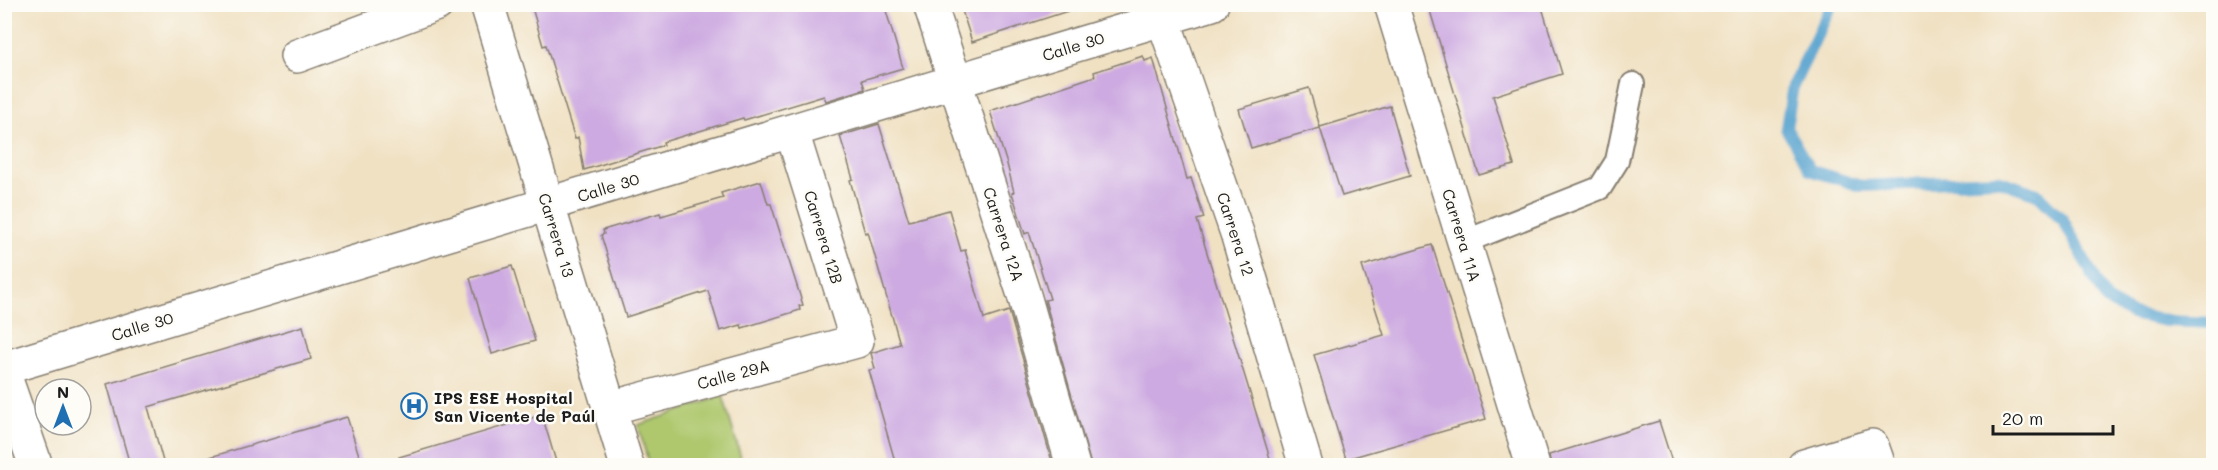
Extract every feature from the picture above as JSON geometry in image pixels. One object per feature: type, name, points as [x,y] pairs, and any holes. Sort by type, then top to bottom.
[{"type":"street","points":[[297,56],[437,4]]},
{"type":"street","name":"Carrera 13","points":[[487,4],[627,465]]},
{"type":"street","name":"Carrera 12A","points":[[930,4],[1024,296],[1073,465]]},
{"type":"street","name":"Calle 30","points":[[4,368],[956,83],[1160,11],[1212,4]]},
{"type":"street","name":"Carrera 11A","points":[[1391,4],[1533,465]]},
{"type":"street","name":"Carrera 12","points":[[1160,11],[1238,233],[1306,465]]},
{"type":"street","name":"Carrera 12B","points":[[792,132],[857,341]]},
{"type":"street","name":"Calle 29A","points":[[610,408],[857,341]]},
{"type":"street","points":[[4,374],[36,465]]},
{"type":"street","points":[[1804,465],[1876,456]]},
{"type":"lane","points":[[1464,242],[1600,188],[1617,161],[1633,84]]},
{"type":"green space","points":[[723,396],[743,465],[649,465],[638,425]]},
{"type":"building","points":[[531,4],[884,4],[903,68],[862,80],[865,89],[826,101],[824,96],[744,120],[743,118],[663,142],[664,145],[584,170],[578,137],[575,139]]},
{"type":"building","points":[[960,4],[1067,4],[1068,11],[972,42]]},
{"type":"building","points":[[1428,4],[1541,4],[1562,74],[1493,96],[1514,165],[1479,175]]},
{"type":"building","points":[[1143,56],[1145,61],[1153,58],[1187,179],[1191,178],[1204,218],[1197,220],[1272,465],[1091,465],[1045,300],[1050,299],[1029,232],[1025,234],[1012,193],[1014,192],[1007,164],[990,111],[1095,76],[1094,72]]},
{"type":"building","points":[[1309,88],[1320,127],[1390,106],[1410,176],[1342,196],[1320,128],[1251,148],[1239,109]]},
{"type":"building","points":[[879,124],[909,221],[949,210],[961,251],[965,250],[984,319],[1009,311],[1053,465],[896,465],[869,370],[875,369],[871,353],[900,344],[868,232],[865,233],[850,180],[853,179],[840,136]]},
{"type":"building","points":[[761,181],[768,204],[771,204],[803,305],[799,306],[800,310],[742,328],[741,325],[720,331],[708,291],[626,317],[601,235],[604,234],[603,230],[723,198],[721,193]]},
{"type":"building","points":[[1432,245],[1486,419],[1346,459],[1314,355],[1384,335],[1362,266]]},
{"type":"building","points":[[512,266],[535,341],[492,354],[470,278]]},
{"type":"building","points":[[303,326],[311,359],[148,407],[164,465],[130,465],[107,384]]},
{"type":"building","points":[[542,415],[557,465],[400,465],[399,457]]},
{"type":"building","points":[[347,417],[362,465],[211,465],[210,457]]},
{"type":"building","points":[[1659,421],[1673,465],[1551,465],[1549,455]]},
{"type":"waterway","points":[[1832,4],[1793,86],[1786,128],[1810,170],[1861,186],[1997,180],[2037,194],[2063,220],[2106,300],[2132,314],[2166,321],[2214,323]]},
{"type":"place","name":"IPS ESE Hospital San Vicente de Paúl","points":[[414,406]]}]
